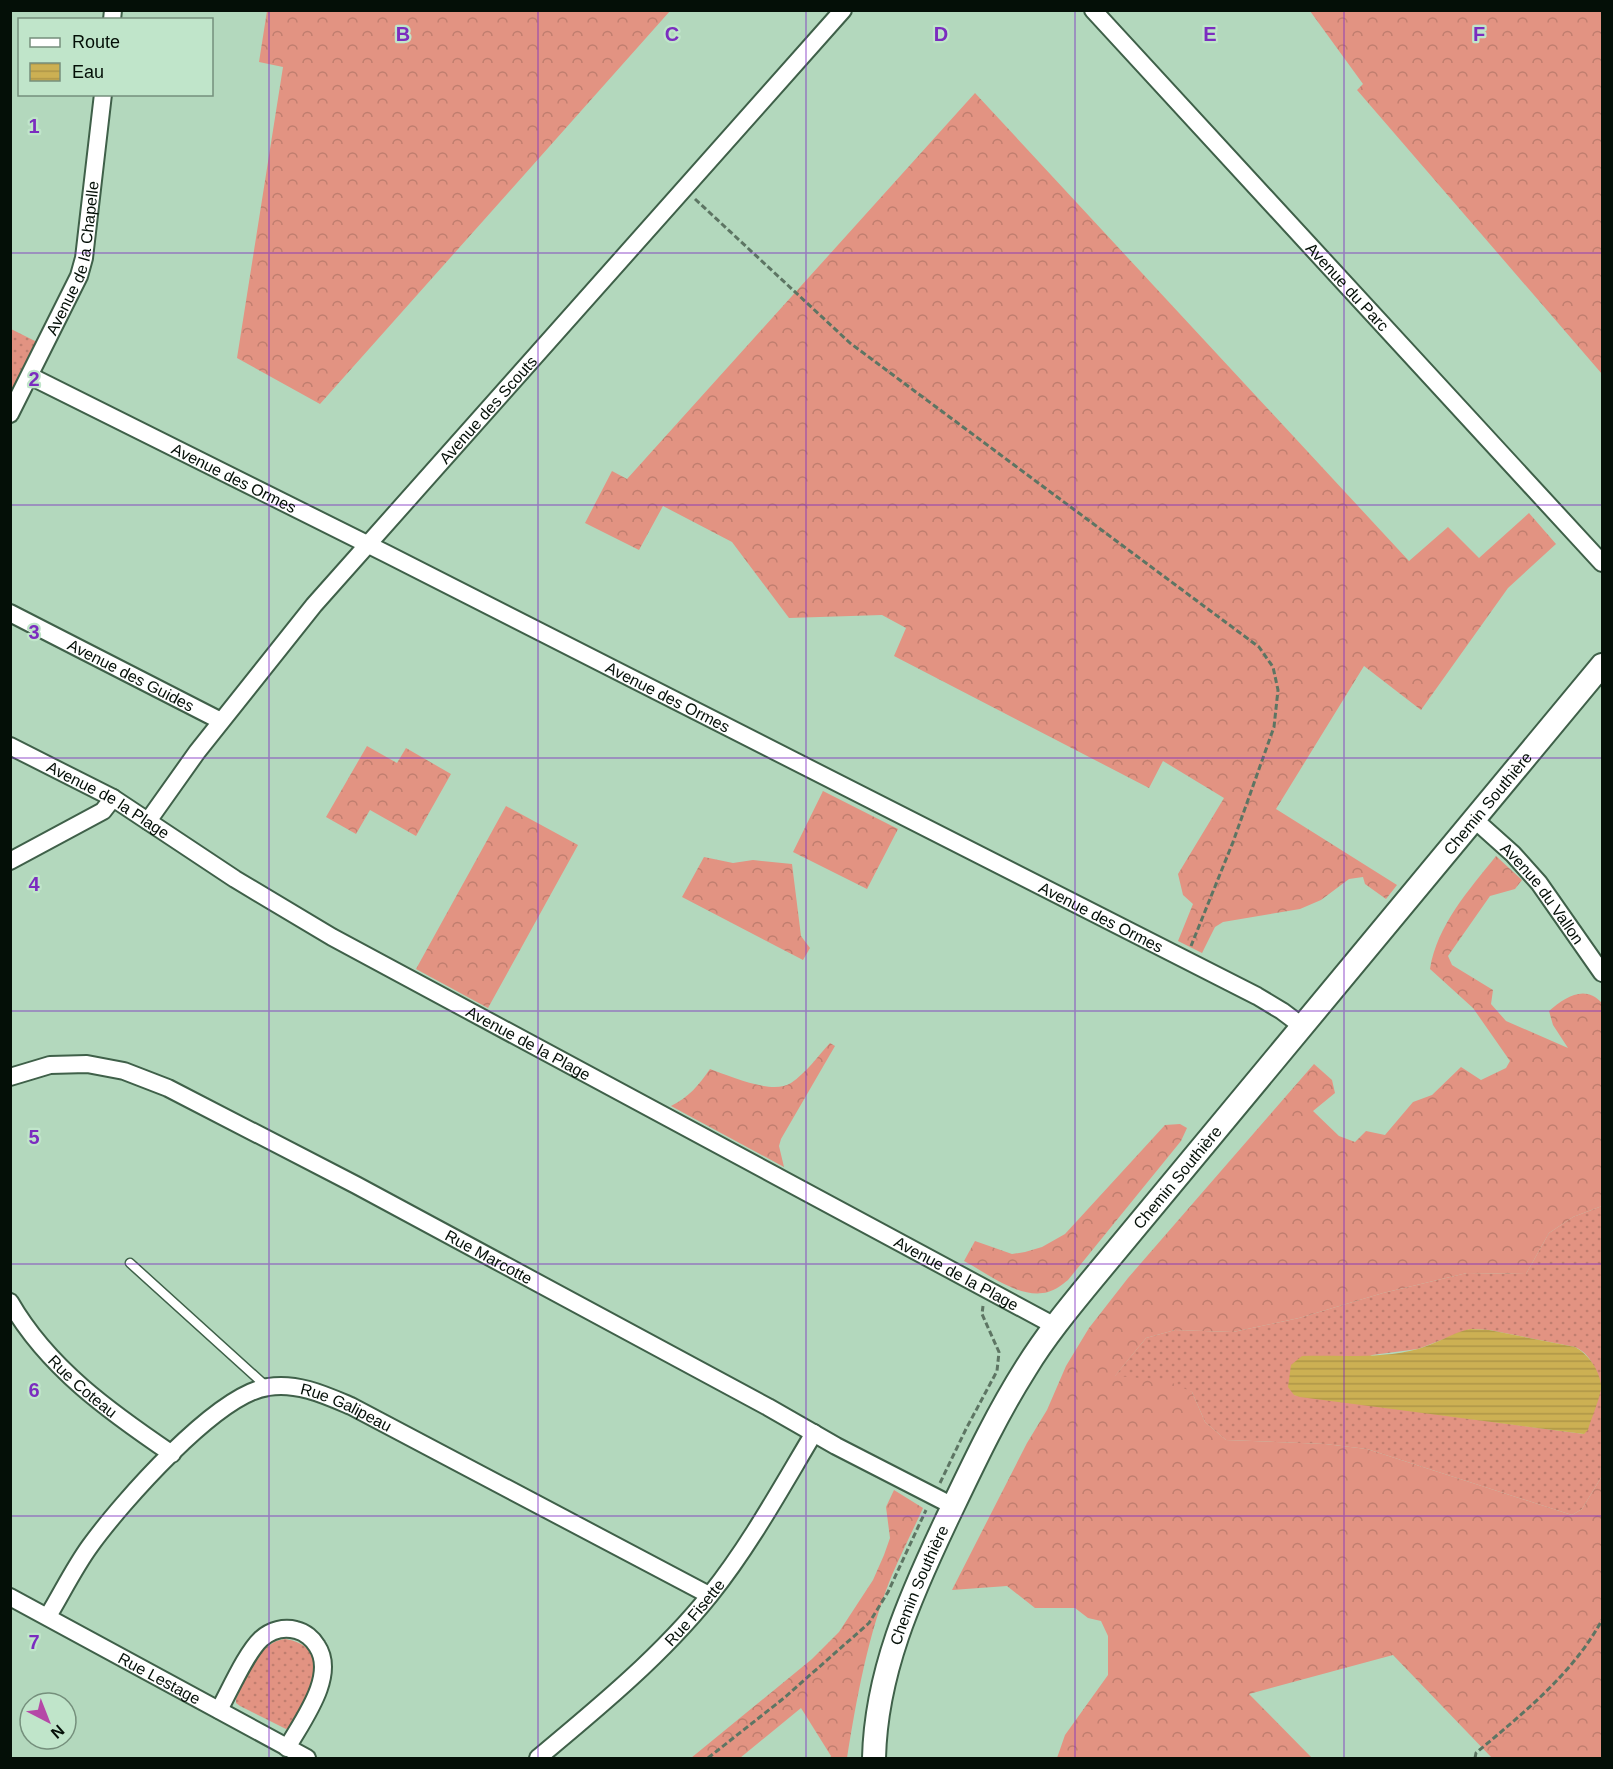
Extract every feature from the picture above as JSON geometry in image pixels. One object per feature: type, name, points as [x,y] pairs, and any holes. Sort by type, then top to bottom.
[{"type":"street","name":"Avenue des Scouts","points":[[148,821],[221,721],[314,604],[843,10]]},
{"type":"street","name":"Avenue du Parc","points":[[1093,10],[1602,563]]},
{"type":"street","name":"Avenue de la Chapelle","points":[[10,414],[76,284],[82,267],[103,96]]},
{"type":"street","name":"Avenue des Ormes","points":[[30,376],[368,544],[1185,960],[1271,1004],[1302,1026]]},
{"type":"street","name":"Avenue des Guides","points":[[10,614],[221,721]]},
{"type":"street","name":"Chemin Southière","points":[[874,1758],[882,1691],[897,1632],[922,1571],[943,1501],[991,1428],[1025,1369],[1054,1326],[1602,665]]},
{"type":"street","name":"Avenue de la Plage","points":[[10,746],[113,798],[235,879],[332,937],[1054,1326]]},
{"type":"street","points":[[10,861],[103,811],[113,798]]},
{"type":"street","name":"Avenue du Vallon","points":[[1475,820],[1513,854],[1539,883],[1602,973]]},
{"type":"street","name":"Rue Marcotte","points":[[10,1077],[50,1065],[87,1064],[124,1071],[168,1088],[438,1229],[943,1501]]},
{"type":"street","name":"Rue Coteau","points":[[10,1302],[30,1334],[62,1369],[134,1428],[171,1454]]},
{"type":"street","name":"Rue Galipeau","points":[[48,1616],[77,1566],[102,1530],[171,1454],[230,1403],[254,1390],[267,1387],[296,1387],[326,1395],[351,1406],[709,1595]]},
{"type":"street","name":"Rue Fisette","points":[[538,1758],[646,1662],[679,1630],[709,1595],[739,1555],[814,1433]]},
{"type":"street","name":"Rue Lestage","points":[[10,1597],[307,1758]]},
{"type":"street","points":[[219,1710],[259,1640],[277,1630],[297,1630],[307,1635],[320,1650],[323,1660],[321,1683],[287,1748]]},
{"type":"lane","points":[[130,1263],[267,1387]]},
{"type":"path","points":[[685,190],[850,344],[1259,647],[1273,667],[1278,690],[1274,727],[1233,842],[1185,960]]},
{"type":"path","points":[[708,1758],[784,1698],[869,1623],[888,1592],[943,1501],[966,1429],[997,1371],[999,1352],[997,1344],[982,1314],[982,1309],[991,1291]]},
{"type":"path","points":[[1475,1758],[1476,1753],[1533,1704],[1575,1662],[1602,1620]]},
{"type":"green space","points":[[267,10],[670,11],[320,404],[237,358],[283,67],[259,62]]},
{"type":"green space","points":[[1310,11],[1602,11],[1602,374],[1357,90],[1363,84]]},
{"type":"green space","points":[[975,93],[1409,561],[1448,527],[1479,558],[1529,513],[1556,544],[1508,588],[1421,710],[1364,666],[1276,809],[1397,885],[1386,899],[1365,884],[1363,877],[1349,879],[1321,900],[1300,909],[1223,922],[1215,927],[1202,953],[1178,941],[1193,904],[1183,895],[1178,874],[1224,798],[1163,761],[1149,788],[894,656],[906,628],[882,615],[789,618],[732,542],[663,506],[639,550],[585,523],[612,471],[627,479]]},
{"type":"green space","points":[[11,329],[39,343],[11,398]]},
{"type":"green space","points":[[367,746],[397,763],[406,748],[451,774],[416,836],[370,810],[356,834],[326,817]]},
{"type":"green space","points":[[823,791],[898,829],[867,889],[793,852]]},
{"type":"green space","points":[[506,806],[578,845],[488,1008],[416,969]]},
{"type":"green space","points":[[1496,856],[1522,880],[1515,889],[1490,896],[1448,956],[1452,965],[1493,990],[1491,1004],[1506,1021],[1568,1048],[1553,1025],[1549,1011],[1568,997],[1582,993],[1595,997],[1602,1003],[1602,1206],[1573,1217],[1549,1233],[1526,1274],[1467,1273],[1383,1293],[1299,1318],[1233,1332],[1175,1330],[1146,1338],[1115,1376],[1166,1380],[1192,1392],[1205,1422],[1226,1440],[1325,1444],[1367,1449],[1572,1515],[1582,1509],[1602,1476],[1602,1758],[1492,1758],[1393,1655],[1249,1694],[1312,1758],[1057,1758],[1065,1735],[1108,1675],[1108,1636],[1101,1621],[1088,1618],[1075,1608],[1035,1608],[1007,1586],[952,1590],[1027,1443],[1047,1410],[1066,1366],[1089,1328],[1128,1278],[1314,1064],[1332,1080],[1335,1093],[1313,1111],[1339,1136],[1355,1142],[1366,1131],[1385,1135],[1413,1102],[1432,1095],[1461,1067],[1481,1080],[1506,1068],[1510,1061],[1473,1008],[1430,969],[1439,938],[1447,923],[1465,895]]},
{"type":"green space","points":[[704,857],[733,863],[753,860],[792,864],[801,936],[810,948],[803,960],[682,897]]},
{"type":"green space","points":[[830,1043],[835,1046],[781,1139],[779,1146],[784,1167],[671,1106],[693,1090],[710,1069],[762,1086],[783,1086],[791,1083]]},
{"type":"green space","points":[[1180,1124],[1187,1128],[1181,1141],[1068,1280],[1058,1287],[1048,1292],[1037,1293],[1015,1289],[964,1261],[975,1241],[1012,1254],[1042,1247],[1065,1234],[1165,1125]]},
{"type":"green space","points":[[1602,1206],[1602,1476],[1582,1509],[1572,1515],[1367,1449],[1325,1444],[1226,1440],[1205,1422],[1192,1392],[1114,1377],[1146,1338],[1175,1330],[1233,1332],[1299,1318],[1383,1293],[1467,1273],[1526,1274],[1549,1233],[1573,1217]],"holes":[[[1470,1329],[1489,1330],[1575,1347],[1585,1354],[1592,1363],[1601,1386],[1584,1434],[1294,1395],[1372,1355],[1418,1349]]]},
{"type":"green space","points":[[894,1490],[923,1508],[892,1575],[876,1620],[859,1688],[847,1758],[830,1758],[831,1756],[801,1708],[740,1758],[691,1758],[812,1659],[839,1632],[873,1580],[884,1555],[890,1538],[886,1507]]},
{"type":"green space","points":[[285,1639],[301,1644],[310,1652],[314,1663],[310,1689],[297,1716],[286,1729],[236,1703],[249,1671],[261,1654],[276,1642]]},
{"type":"water","points":[[1470,1329],[1489,1330],[1575,1347],[1584,1354],[1595,1368],[1601,1385],[1588,1430],[1584,1434],[1300,1397],[1294,1395],[1288,1387],[1291,1365],[1302,1356],[1375,1355],[1404,1352],[1425,1347]]}]
